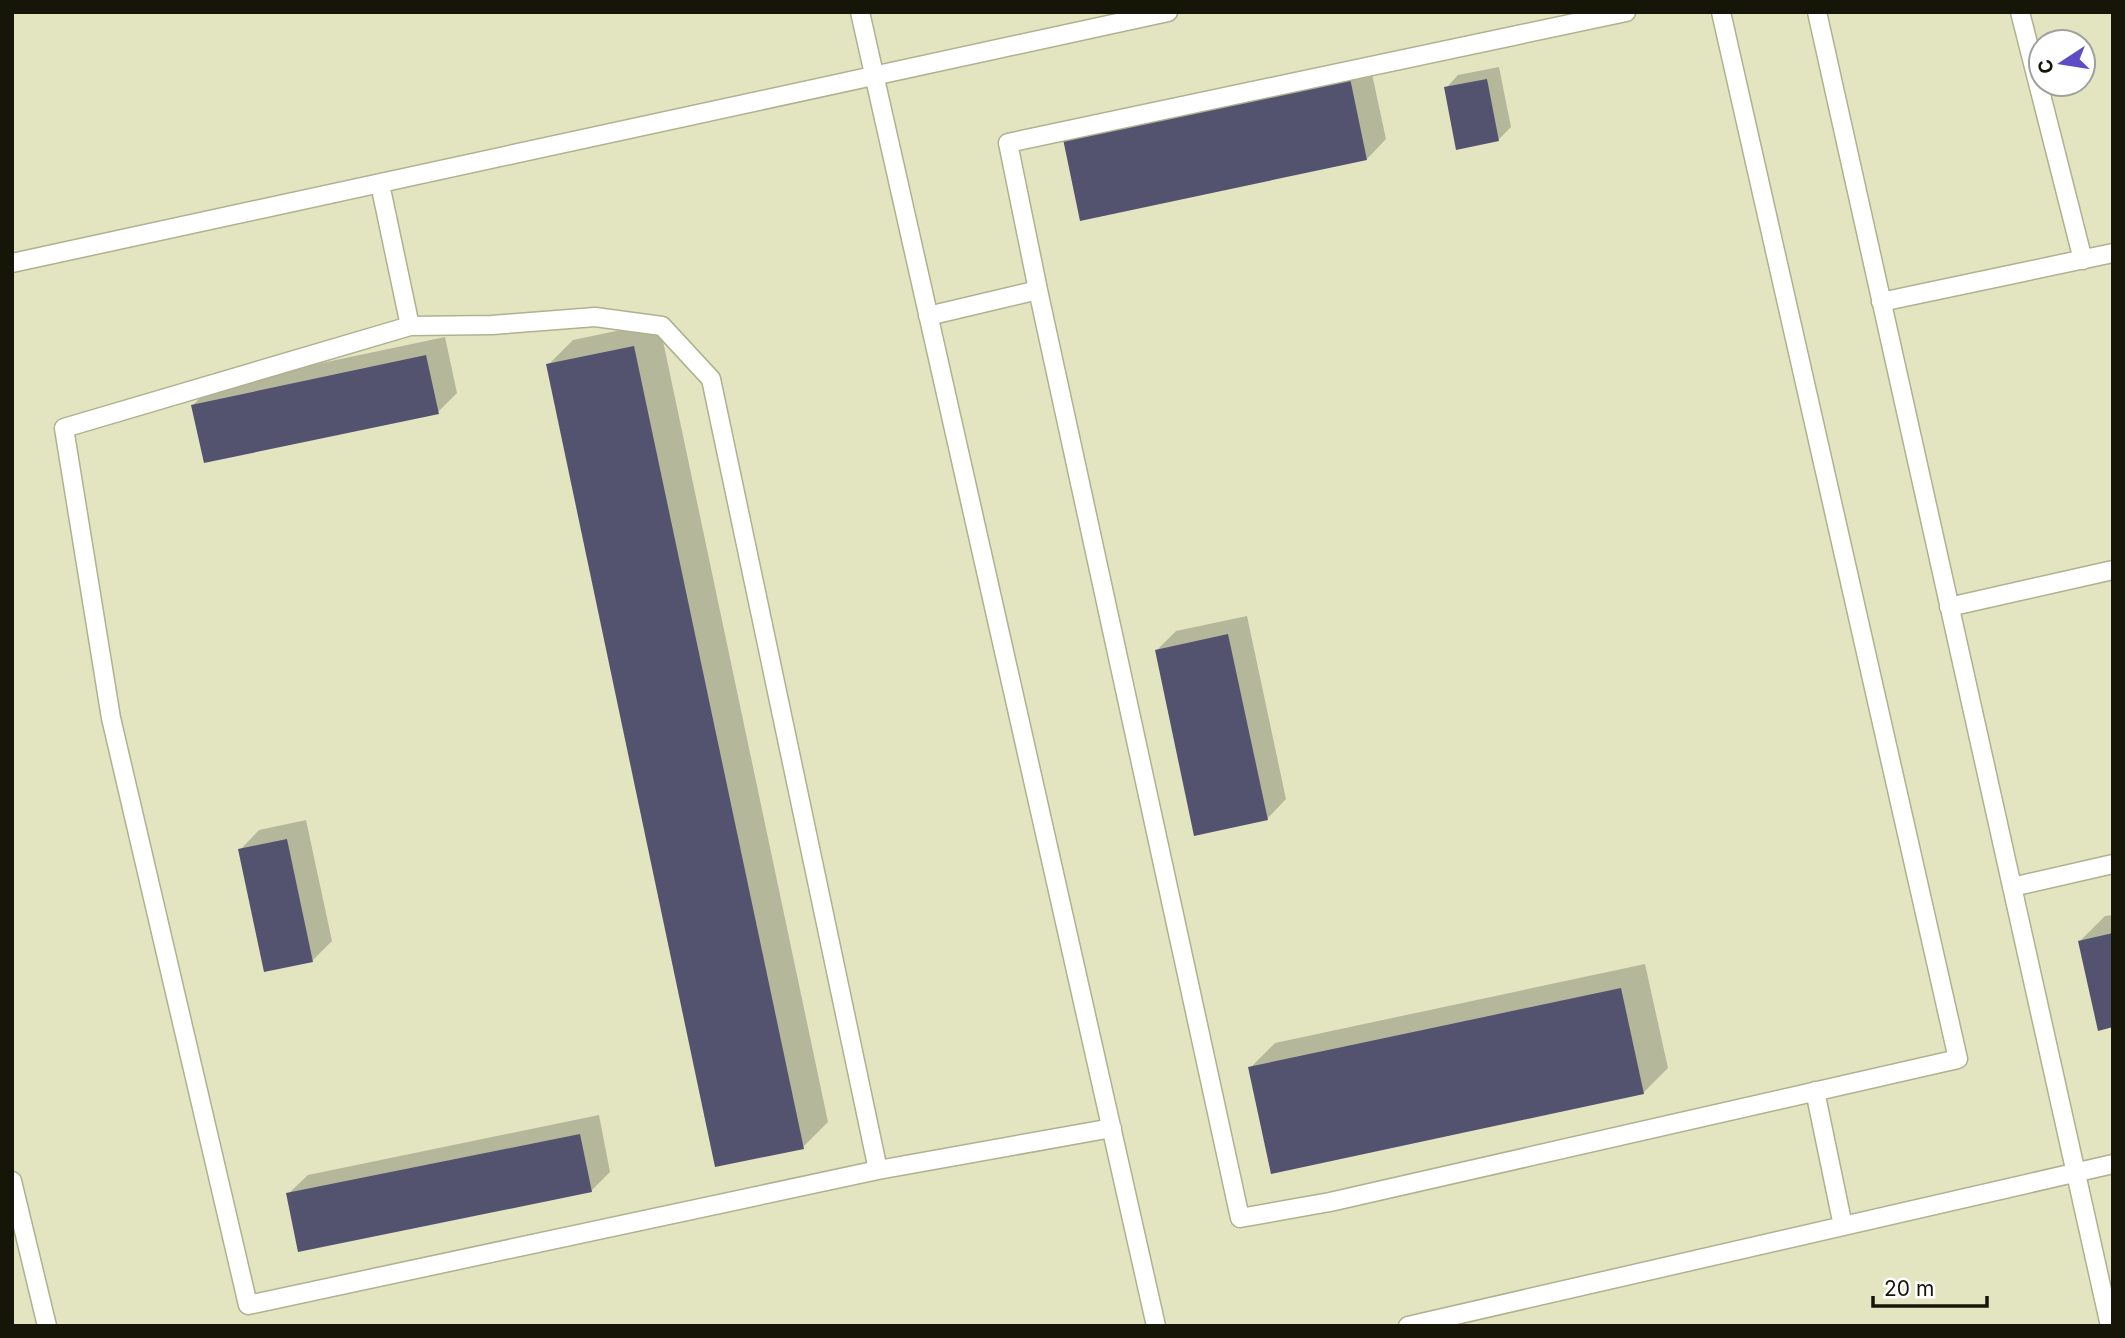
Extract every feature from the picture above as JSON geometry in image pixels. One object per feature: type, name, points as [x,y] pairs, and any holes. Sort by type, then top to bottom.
[{"type":"lane","points":[[860,12],[1156,1326]]},
{"type":"lane","points":[[12,263],[1168,12]]},
{"type":"lane","points":[[1626,12],[1008,143],[1240,1218],[1330,1202],[1958,1059],[1721,12]]},
{"type":"lane","points":[[1817,12],[2110,1326]]},
{"type":"lane","points":[[2020,12],[2083,260]]},
{"type":"lane","points":[[380,184],[410,326]]},
{"type":"lane","points":[[1881,302],[2113,253]]},
{"type":"lane","points":[[928,316],[1038,290]]},
{"type":"lane","points":[[878,1170],[711,379],[662,326],[595,317],[492,325],[410,326],[64,428],[111,718],[248,1305],[878,1170],[1112,1128]]},
{"type":"lane","points":[[1949,607],[2113,570]]},
{"type":"lane","points":[[2012,887],[2113,864]]},
{"type":"lane","points":[[1815,1091],[1843,1226]]},
{"type":"lane","points":[[1408,1326],[2113,1164]]},
{"type":"lane","points":[[12,1181],[47,1326]]},
{"type":"building","points":[[1350,78],[1367,160],[1080,221],[1063,139]]},
{"type":"building","points":[[1487,79],[1499,141],[1456,150],[1444,87]]},
{"type":"building","points":[[634,346],[804,1149],[715,1167],[546,364]]},
{"type":"building","points":[[426,355],[439,414],[204,463],[191,405]]},
{"type":"building","points":[[1228,634],[1268,820],[1194,836],[1155,650]]},
{"type":"building","points":[[287,839],[313,962],[264,972],[238,849]]},
{"type":"building","points":[[2113,933],[2113,1027],[2098,1031],[2078,941]]},
{"type":"building","points":[[1621,988],[1644,1094],[1271,1174],[1248,1067]]},
{"type":"building","points":[[580,1134],[592,1192],[298,1252],[286,1193]]}]
